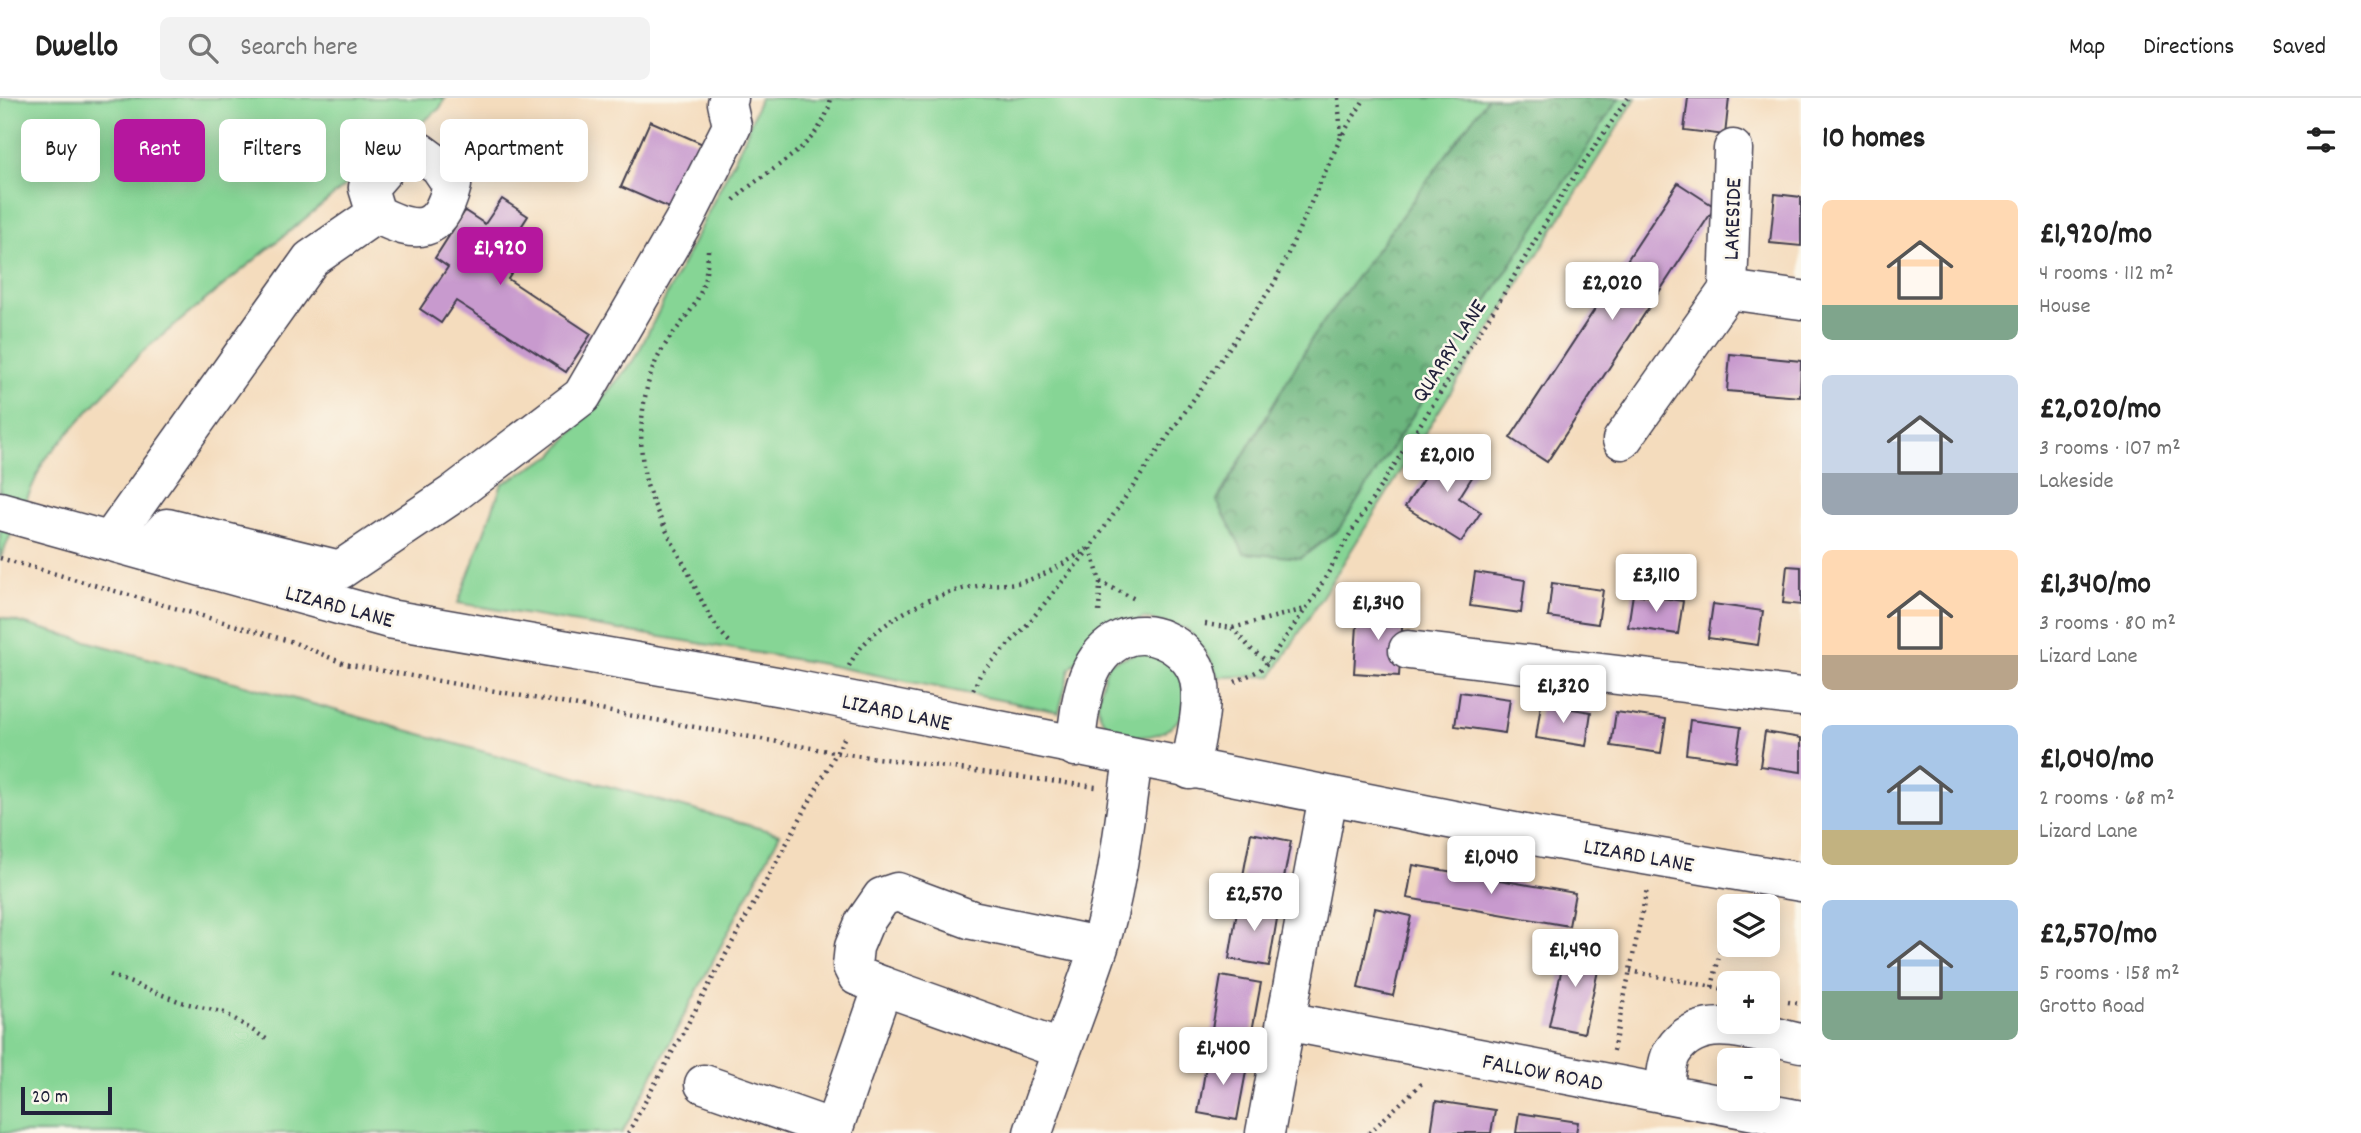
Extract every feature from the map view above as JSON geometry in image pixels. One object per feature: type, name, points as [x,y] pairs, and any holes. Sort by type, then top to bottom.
[{"type":"street","points":[[146,551],[167,528],[340,570],[453,494],[582,396],[686,217],[733,125],[727,103],[729,98]]},
{"type":"street","name":"LAKESIDE","points":[[1622,440],[1728,290],[1733,149]]},
{"type":"street","points":[[110,541],[311,260],[376,214]]},
{"type":"street","name":"LAKESIDE","points":[[1728,290],[1801,300]]},
{"type":"street","name":"LIZARD LANE","points":[[0,511],[388,619],[834,698],[1075,747],[1131,774],[1190,770],[1801,882]]},
{"type":"street","points":[[1075,747],[1084,688],[1090,671],[1114,643],[1142,634],[1173,644],[1195,667],[1200,693],[1190,770]]},
{"type":"street","points":[[1408,650],[1801,697]]},
{"type":"street","points":[[1033,1133],[1060,1049],[1099,946],[1113,889],[1131,774]]},
{"type":"street","points":[[1265,1133],[1328,796]]},
{"type":"street","points":[[1060,1049],[857,976],[852,966],[854,947],[874,907],[882,897],[897,892],[972,920],[1099,946]]},
{"type":"street","points":[[704,1084],[832,1131],[883,986]]},
{"type":"street","name":"FALLOW ROAD","points":[[1286,1021],[1801,1120]]},
{"type":"street","points":[[1664,1094],[1672,1052],[1691,1031],[1716,1026],[1801,1043]]},
{"type":"path","points":[[732,203],[748,187],[800,151],[818,131],[831,98]]},
{"type":"path","points":[[1338,98],[1341,137]]},
{"type":"path","points":[[964,725],[980,675],[1026,626],[1091,547],[1275,282],[1341,137],[1365,98]]},
{"type":"path","name":"QUARRY LANE","points":[[1200,693],[1244,679],[1268,662],[1306,609],[1350,534],[1500,300],[1565,190],[1628,98]]},
{"type":"path","points":[[708,239],[708,271],[702,293],[691,314],[665,346],[653,368],[645,406],[642,455],[650,497],[712,621],[736,647]]},
{"type":"path","points":[[1091,547],[1100,582],[1099,615],[1114,643]]},
{"type":"path","points":[[834,698],[853,659],[871,636],[906,610],[974,586],[1024,582],[1065,563],[1091,547]]},
{"type":"path","points":[[0,558],[293,642],[345,664],[839,753],[1074,787],[1131,774]]},
{"type":"path","points":[[1100,582],[1145,604]]},
{"type":"path","points":[[1200,623],[1232,628],[1306,609]]},
{"type":"path","points":[[1232,628],[1251,649],[1268,662]]},
{"type":"path","points":[[628,1133],[839,753]]},
{"type":"path","points":[[1607,1083],[1654,857]]},
{"type":"path","points":[[1713,987],[1720,957]]},
{"type":"path","points":[[1630,971],[1717,988]]},
{"type":"path","points":[[110,975],[181,1002],[226,1013],[268,1040]]},
{"type":"path","points":[[1368,1133],[1454,1054]]},
{"type":"green space","points":[[0,98],[445,98],[440,108],[426,119],[340,119],[340,182],[350,182],[142,352],[44,460],[0,559]]},
{"type":"green space","points":[[760,98],[1488,98],[1314,335],[1217,500],[1301,558],[1339,529],[1619,98],[1636,98],[1272,676],[1218,677],[1210,659],[1187,629],[1144,618],[1098,638],[1070,668],[1059,712],[817,663],[458,603],[502,484],[553,455],[634,361],[744,140]]},
{"type":"green space","points":[[1488,98],[1619,98],[1339,529],[1301,558],[1244,553],[1217,501],[1314,335]]},
{"type":"green space","points":[[0,617],[780,834],[622,1133],[0,1133]]},
{"type":"green space","points":[[1148,649],[1183,675],[1185,702],[1180,717],[1170,728],[1142,737],[1127,735],[1113,729],[1103,720],[1098,706],[1100,690],[1108,663]]},
{"type":"building","points":[[1688,98],[1729,98],[1725,135],[1684,130]]},
{"type":"building","points":[[650,121],[703,144],[674,210],[621,187]]},
{"type":"building","points":[[1678,183],[1715,207],[1547,462],[1510,438]]},
{"type":"building","points":[[1775,194],[1801,197],[1801,246],[1770,243]]},
{"type":"building","points":[[502,199],[528,216],[512,241],[527,250],[508,279],[591,334],[566,372],[456,301],[441,323],[420,309],[448,267],[435,258],[465,211],[485,224]]},
{"type":"building","points":[[1730,354],[1801,361],[1800,397],[1727,391]]},
{"type":"building","points":[[1446,444],[1479,466],[1459,498],[1481,512],[1461,542],[1405,507]]},
{"type":"building","points":[[1787,566],[1801,567],[1801,605],[1783,603]]},
{"type":"building","points":[[1475,572],[1525,580],[1521,613],[1470,606]]},
{"type":"building","points":[[1552,583],[1603,590],[1598,624],[1548,617]]},
{"type":"building","points":[[1633,594],[1683,601],[1678,634],[1628,627]]},
{"type":"building","points":[[1713,604],[1763,611],[1758,645],[1708,638]]},
{"type":"building","points":[[1358,609],[1403,612],[1399,676],[1354,673]]},
{"type":"building","points":[[1460,692],[1510,699],[1505,733],[1455,726]]},
{"type":"building","points":[[1541,704],[1591,712],[1586,746],[1536,738]]},
{"type":"building","points":[[1616,712],[1666,719],[1661,753],[1611,746]]},
{"type":"building","points":[[1690,720],[1741,727],[1736,761],[1686,754]]},
{"type":"building","points":[[1765,732],[1801,738],[1801,772],[1760,766]]},
{"type":"building","points":[[1251,833],[1291,841],[1280,899],[1240,892]]},
{"type":"building","points":[[1413,865],[1575,893],[1569,926],[1407,898]]},
{"type":"building","points":[[1239,899],[1279,907],[1269,966],[1229,959]]},
{"type":"building","points":[[1375,908],[1411,916],[1393,996],[1358,988]]},
{"type":"building","points":[[1567,945],[1602,953],[1584,1033],[1549,1026]]},
{"type":"building","points":[[1221,976],[1261,983],[1250,1042],[1211,1035]]},
{"type":"building","points":[[1208,1054],[1248,1061],[1237,1120],[1198,1113]]},
{"type":"building","points":[[1436,1101],[1495,1110],[1491,1133],[1431,1133]]},
{"type":"building","points":[[1519,1113],[1578,1122],[1576,1133],[1516,1133]]}]
